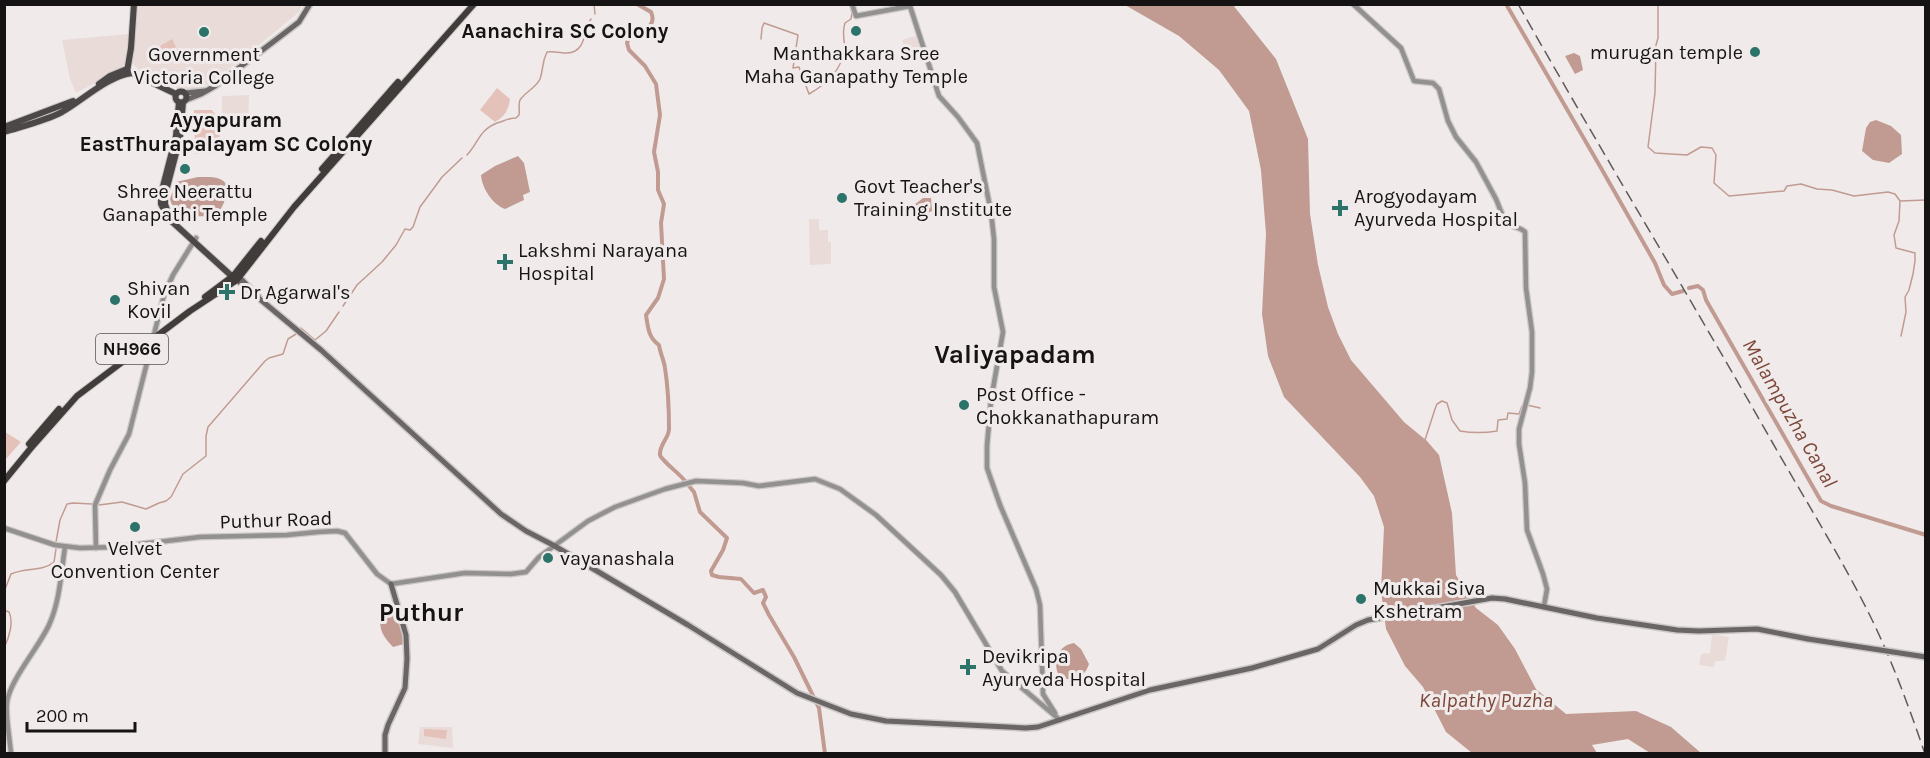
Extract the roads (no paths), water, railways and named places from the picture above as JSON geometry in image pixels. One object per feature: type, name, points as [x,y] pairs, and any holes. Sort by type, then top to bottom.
[{"type":"highway","name":"NH966","points":[[236,276],[342,146],[470,4]]},
{"type":"highway","name":"NH966","points":[[4,476],[34,437],[79,389],[236,276],[474,4]]},
{"type":"highway","name":"NH966","points":[[4,482],[77,396],[154,336]]},
{"type":"main road","points":[[4,132],[60,113],[127,71],[134,4]]},
{"type":"main road","points":[[4,127],[68,104],[110,76],[127,71],[181,97],[207,91],[299,22],[310,4]]},
{"type":"main road","points":[[181,97],[180,138],[165,195],[165,204],[170,215],[255,291],[259,298],[321,350],[501,514],[526,531],[695,629],[796,693],[851,714],[886,721],[1038,727],[1150,690],[1252,668],[1318,649],[1356,625],[1376,618],[1492,598],[1505,598],[1597,618],[1677,630],[1757,629],[1926,657]]},
{"type":"main road","points":[[385,753],[387,725],[405,688],[407,658],[406,635],[391,584]]},
{"type":"street","points":[[852,4],[856,16],[910,6],[939,96],[977,143],[991,212],[994,239],[994,287],[1003,332],[991,400],[987,468],[996,496],[1036,589],[1040,605],[1043,694],[1060,720]]},
{"type":"street","points":[[1353,4],[1401,48],[1414,81],[1433,83],[1438,89],[1448,121],[1456,137],[1476,162],[1496,199],[1506,224],[1514,228],[1521,228],[1525,232],[1526,288],[1532,332],[1532,372],[1519,429],[1519,444],[1525,483],[1527,530],[1547,590],[1544,606]]},
{"type":"street","points":[[96,548],[97,499],[129,434],[164,295],[173,275],[195,239]]},
{"type":"street","points":[[391,584],[465,573],[526,572],[553,545],[588,521],[615,507],[665,489],[696,482],[743,483],[759,486],[815,478],[840,489],[876,515],[941,575],[955,592],[1002,671],[1060,720]]},
{"type":"street","name":"Puthur Road","points":[[4,528],[65,547],[96,548],[200,537],[337,531],[345,533],[376,574],[391,584]]},
{"type":"street","points":[[11,753],[7,702],[19,674],[50,623],[58,596],[65,547]]},
{"type":"water","name":"Kalpathy Puzha","points":[[1125,5],[1233,5],[1276,59],[1308,139],[1310,214],[1318,265],[1328,307],[1338,334],[1351,360],[1404,422],[1427,441],[1439,455],[1452,513],[1456,575],[1476,608],[1498,625],[1515,649],[1536,689],[1566,714],[1636,711],[1671,727],[1701,753],[1650,753],[1628,739],[1592,745],[1597,753],[1472,753],[1446,732],[1423,687],[1405,666],[1386,629],[1381,591],[1384,527],[1374,496],[1360,477],[1284,397],[1268,356],[1262,314],[1266,234],[1261,170],[1249,111],[1219,70],[1179,36]]},
{"type":"water","points":[[1574,53],[1580,56],[1583,70],[1575,74],[1565,56]]},
{"type":"water","points":[[1876,120],[1891,126],[1901,135],[1902,154],[1889,163],[1873,160],[1862,151],[1866,128],[1870,122]]},
{"type":"water","points":[[518,156],[524,163],[530,192],[523,195],[524,200],[505,209],[488,195],[481,175]]},
{"type":"water","points":[[198,177],[217,178],[222,180],[227,187],[226,198],[217,215],[202,216],[182,213],[172,204],[170,199],[176,182]]},
{"type":"water","points":[[923,198],[931,198],[932,211],[923,215],[914,210],[914,205]]},
{"type":"water","points":[[394,609],[400,621],[404,644],[393,647],[384,636],[380,623],[382,614]]},
{"type":"water","points":[[1074,643],[1081,649],[1089,664],[1080,677],[1072,680],[1058,674],[1056,664],[1061,650]]},
{"type":"waterway","points":[[594,4],[595,14]]},
{"type":"waterway","points":[[637,4],[651,12],[652,22],[647,28],[629,38],[627,43],[629,50],[645,66],[656,84],[660,115],[654,152],[658,172],[658,190],[664,204],[661,223],[664,279],[658,298],[646,315],[651,335],[659,345],[667,383],[669,429],[660,455],[685,481]]},
{"type":"waterway","points":[[761,39],[764,23],[798,35],[793,68],[799,67],[809,94],[826,82],[840,65],[844,48],[844,27],[845,23],[851,19],[852,13],[850,4]]},
{"type":"waterway","name":"Malampuzha Canal","points":[[1506,4],[1655,263],[1664,285],[1672,294],[1683,291]]},
{"type":"waterway","points":[[1658,4],[1655,93],[1648,147],[1655,153],[1687,155],[1701,147],[1712,148],[1716,155],[1714,183],[1729,196],[1784,191],[1787,186],[1801,184],[1854,196],[1888,192],[1895,194],[1900,201],[1926,200]]},
{"type":"waterway","points":[[467,155],[486,129],[519,115],[520,100],[540,79],[547,52],[567,53],[578,49],[584,40],[591,19]]},
{"type":"waterway","points":[[343,306],[357,285],[382,262],[396,245],[405,229],[410,230],[413,227],[420,207],[442,177],[462,158]]},
{"type":"waterway","points":[[1900,201],[1899,221],[1894,235],[1896,248],[1915,253],[1913,274],[1905,297],[1906,312],[1901,336]]},
{"type":"waterway","name":"Malampuzha Canal","points":[[1689,288],[1698,286],[1703,290],[1706,300],[1821,501],[1926,535]]},
{"type":"waterway","points":[[301,328],[315,340],[326,331],[339,312]]},
{"type":"waterway","points":[[99,505],[122,502],[146,509],[171,497],[183,474],[206,456],[208,427],[265,361],[283,354],[288,339],[296,334]]},
{"type":"waterway","points":[[1425,440],[1437,404],[1442,401],[1447,403],[1452,420],[1460,431],[1469,432],[1497,431],[1498,420],[1507,419],[1508,413],[1519,414],[1522,406]]},
{"type":"waterway","points":[[1527,405],[1540,408]]},
{"type":"waterway","points":[[689,486],[694,492],[700,512],[727,538],[711,571],[712,575],[741,579],[754,593],[763,590],[766,597],[763,603],[794,657],[819,708],[825,754]]},
{"type":"waterway","points":[[56,542],[60,520],[67,504],[92,504]]},
{"type":"waterway","points":[[4,592],[11,574],[49,565],[54,562],[56,549]]},
{"type":"waterway","points":[[4,610],[9,612],[11,620],[4,648]]},
{"type":"railway","points":[[1518,4],[1850,578],[1888,655],[1925,754]]},
{"type":"place","name":"Manthakkara Sree Maha Ganapathy Temple","points":[[856,31]]},
{"type":"place","name":"Government Victoria College","points":[[204,32]]},
{"type":"place","name":"murugan temple","points":[[1755,52]]},
{"type":"place","name":"Shree Neerattu Ganapathi Temple","points":[[185,169]]},
{"type":"place","name":"Govt Teacher's Training Institute","points":[[842,198]]},
{"type":"place","name":"Arogyodayam Ayurveda Hospital","points":[[1340,208]]},
{"type":"place","name":"Lakshmi Narayana Hospital","points":[[505,262]]},
{"type":"place","name":"Dr Agarwal's","points":[[227,292]]},
{"type":"place","name":"Shivan Kovil","points":[[115,300]]},
{"type":"place","name":"Post Office - Chokkanathapuram","points":[[964,405]]},
{"type":"place","name":"Velvet Convention Center","points":[[135,527]]},
{"type":"place","name":"vayanashala","points":[[548,558]]},
{"type":"place","name":"Mukkai Siva Kshetram","points":[[1361,599]]},
{"type":"place","name":"Devikripa Ayurveda Hospital","points":[[968,667]]},
{"type":"district","name":"Aanachira SC Colony","points":[[565,31]]},
{"type":"district","name":"Ayyapuram EastThurapalayam SC Colony","points":[[226,132]]},
{"type":"district","name":"Valiyapadam","points":[[1015,354]]},
{"type":"district","name":"Puthur","points":[[421,612]]}]
